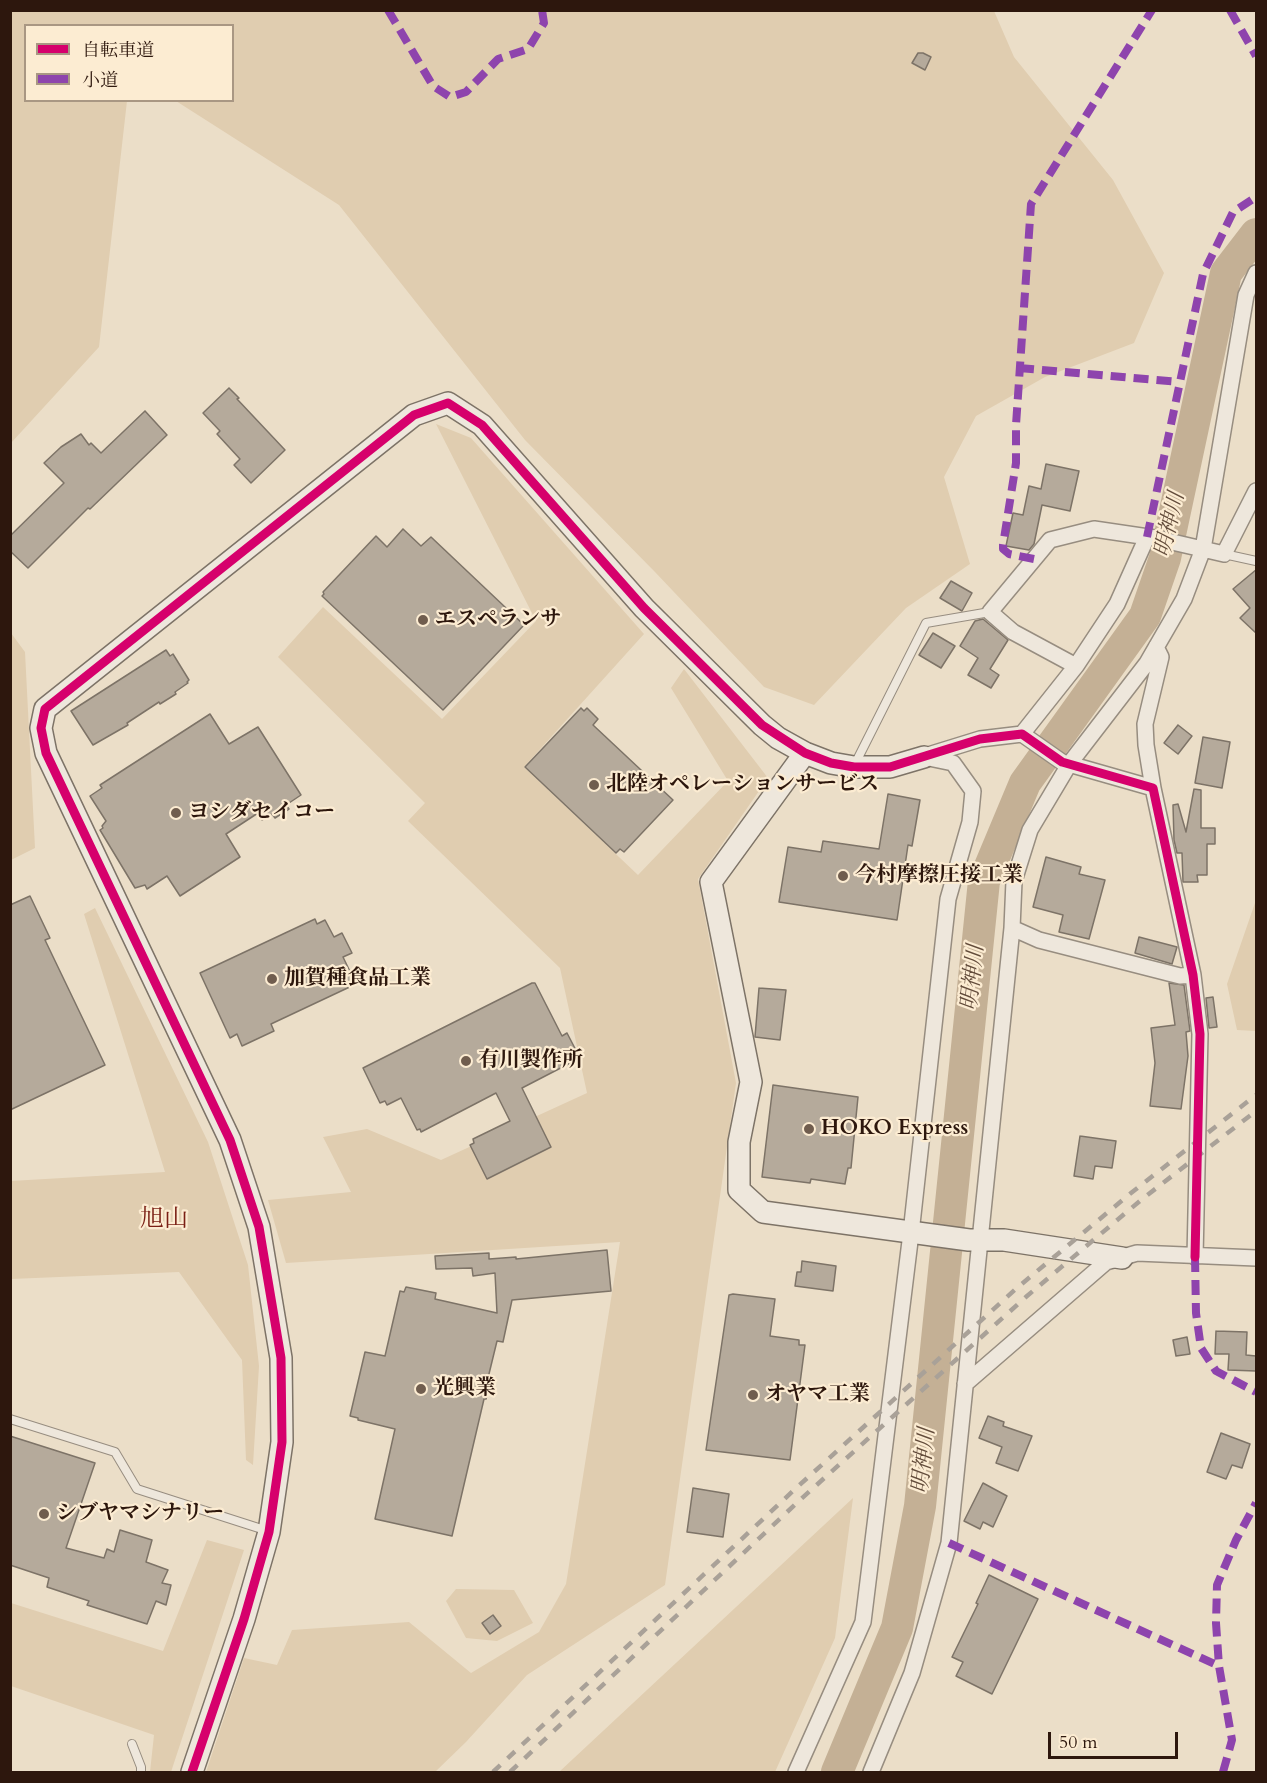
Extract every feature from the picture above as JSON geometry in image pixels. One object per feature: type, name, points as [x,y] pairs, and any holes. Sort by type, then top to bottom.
[{"type":"street","points":[[871,1773],[912,1673],[949,1543],[965,1384],[975,1240],[1012,928],[1014,881],[1030,830],[1066,763],[1147,663],[1184,599],[1203,549],[1246,295],[1257,273]]},
{"type":"street","points":[[192,1773],[244,1619],[269,1532],[282,1442],[281,1358],[259,1227],[230,1140],[46,753],[41,728],[45,709],[414,415],[448,403],[482,425],[645,608],[762,726],[805,753],[831,763],[854,767],[890,767],[980,739],[1022,734],[1066,763],[1153,788]]},
{"type":"street","points":[[1076,666],[1012,632],[990,612],[1050,540],[1094,529],[1151,537],[1224,554],[1257,491]]},
{"type":"street","points":[[1022,734],[1076,666],[1118,604],[1151,537]]},
{"type":"street","points":[[1156,647],[1161,657],[1145,724],[1146,746],[1193,975],[1200,1034],[1195,1257]]},
{"type":"street","points":[[805,753],[711,882],[751,1082],[739,1142],[739,1190],[763,1212],[919,1234],[975,1240],[1004,1240],[1122,1258]]},
{"type":"street","points":[[796,1773],[863,1622],[919,1234],[948,899],[970,822],[973,791],[952,763],[924,757]]},
{"type":"street","points":[[1012,928],[1039,940],[1180,976],[1193,975]]},
{"type":"street","points":[[965,1384],[1106,1262],[1137,1253],[1257,1258]]},
{"type":"lane","points":[[1224,554],[1257,561]]},
{"type":"lane","points":[[854,767],[926,623],[990,612]]},
{"type":"lane","points":[[10,1419],[115,1452],[137,1489],[269,1532]]},
{"type":"lane","points":[[132,1744],[141,1773]]},
{"type":"shaded area","points":[[10,11],[994,11],[1014,57],[1113,180],[1164,273],[1134,343],[1045,377],[976,416],[944,477],[970,564],[906,608],[814,705],[764,687],[525,440],[339,205],[178,102],[234,102],[234,24],[24,24],[24,102],[127,102],[99,347],[11,443]]},
{"type":"shaded area","points":[[436,424],[471,438],[644,634],[524,767],[638,875],[728,781],[671,688],[684,669],[768,778],[698,879],[736,1083],[665,1585],[527,1675],[466,1742],[435,1772],[206,1772],[244,1658],[277,1665],[292,1630],[409,1622],[471,1673],[539,1632],[566,1584],[620,1242],[286,1263],[268,1200],[351,1192],[323,1137],[367,1129],[441,1160],[587,1093],[560,968],[408,821],[425,803],[278,657],[323,607],[442,719],[536,621]]},
{"type":"shaded area","points":[[11,633],[25,652],[35,848],[11,860]]},
{"type":"shaded area","points":[[1256,900],[1256,1031],[1237,1030],[1227,984]]},
{"type":"shaded area","points":[[95,908],[208,1142],[248,1265],[259,1366],[253,1465],[246,1460],[242,1360],[179,1272],[11,1279],[11,1181],[165,1172],[84,914]]},
{"type":"shaded area","points":[[853,1498],[835,1638],[775,1772],[559,1772]]},
{"type":"shaded area","points":[[207,1540],[244,1550],[171,1772],[150,1772],[154,1735],[11,1686],[11,1603],[163,1651]]},
{"type":"shaded area","points":[[456,1589],[514,1590],[533,1623],[497,1641],[466,1638],[446,1601]]},
{"type":"building","points":[[918,53],[931,57],[925,70],[912,63]]},
{"type":"building","points":[[229,388],[285,450],[251,483],[234,465],[240,459],[217,434],[220,431],[203,413]]},
{"type":"building","points":[[145,411],[167,435],[90,509],[88,508],[28,568],[10,551],[10,536],[64,483],[44,463],[61,447],[81,434],[89,445],[91,443],[101,453]]},
{"type":"building","points":[[1046,464],[1079,471],[1070,511],[1042,505],[1034,544],[1029,550],[1006,546],[1013,513],[1023,515],[1029,486],[1041,489]]},
{"type":"building","name":"エスペランサ","points":[[403,529],[421,546],[431,537],[524,625],[443,710],[322,596],[323,592],[376,536],[387,547]]},
{"type":"building","points":[[1257,569],[1257,634],[1240,618],[1250,608],[1233,589]]},
{"type":"building","points":[[951,581],[972,593],[962,611],[940,598]]},
{"type":"building","points":[[983,619],[1008,640],[990,669],[999,675],[991,688],[968,675],[978,658],[960,646],[975,621]]},
{"type":"building","points":[[933,633],[955,646],[941,668],[919,655]]},
{"type":"building","points":[[166,650],[170,656],[173,654],[189,680],[188,683],[175,692],[176,694],[160,704],[159,702],[127,723],[128,725],[93,745],[71,711]]},
{"type":"building","name":"北陸オペレーションサービス","points":[[581,708],[584,711],[587,708],[598,719],[593,725],[673,800],[624,852],[620,849],[616,853],[525,767]]},
{"type":"building","name":"ヨシダセイコー","points":[[210,714],[229,744],[258,727],[301,795],[286,805],[289,809],[275,818],[272,814],[262,820],[258,813],[226,834],[240,857],[180,896],[167,876],[147,889],[145,885],[135,888],[100,830],[106,821],[90,796],[102,788],[100,785]]},
{"type":"building","points":[[1178,725],[1192,736],[1178,754],[1164,743]]},
{"type":"building","points":[[1203,737],[1230,742],[1222,788],[1195,783]]},
{"type":"building","points":[[1194,789],[1201,790],[1201,828],[1215,828],[1215,844],[1207,844],[1207,875],[1197,875],[1198,882],[1183,882],[1182,853],[1177,853],[1174,840],[1173,805],[1178,804],[1186,832]]},
{"type":"building","name":"今村摩擦圧接工業","points":[[888,794],[920,800],[912,846],[908,845],[897,920],[779,902],[788,847],[821,852],[823,841],[879,849]]},
{"type":"building","points":[[1046,857],[1081,867],[1079,874],[1105,880],[1089,939],[1059,932],[1063,915],[1033,907]]},
{"type":"building","points":[[30,896],[50,938],[45,940],[105,1065],[10,1110],[10,905]]},
{"type":"building","name":"加賀種食品工業","points":[[315,919],[317,924],[325,920],[334,937],[342,933],[352,953],[343,957],[356,984],[271,1024],[274,1031],[242,1046],[237,1034],[230,1038],[200,973]]},
{"type":"building","points":[[1139,937],[1177,947],[1172,964],[1135,953]]},
{"type":"building","name":"有川製作所","points":[[535,983],[562,1036],[567,1033],[580,1058],[522,1088],[551,1147],[487,1179],[470,1145],[474,1143],[473,1139],[510,1121],[496,1093],[421,1132],[420,1129],[417,1130],[401,1098],[387,1105],[385,1101],[380,1103],[363,1068]]},
{"type":"building","points":[[1169,983],[1184,985],[1190,1031],[1186,1032],[1188,1056],[1181,1109],[1150,1106],[1155,1063],[1151,1028],[1175,1025]]},
{"type":"building","points":[[759,988],[786,990],[780,1040],[755,1037]]},
{"type":"building","points":[[1213,997],[1217,1027],[1209,1028],[1206,998]]},
{"type":"building","name":"HOKO Express","points":[[773,1085],[858,1097],[851,1168],[848,1168],[845,1184],[811,1179],[810,1183],[762,1177]]},
{"type":"building","points":[[1080,1136],[1116,1141],[1112,1168],[1095,1166],[1093,1179],[1074,1176]]},
{"type":"building","name":"光興業","points":[[607,1250],[611,1291],[512,1300],[503,1342],[497,1341],[488,1378],[491,1378],[452,1536],[375,1519],[395,1429],[350,1416],[365,1352],[385,1356],[400,1291],[404,1292],[406,1287],[436,1293],[435,1299],[497,1313],[495,1273],[473,1276],[472,1268],[436,1269],[435,1256],[489,1253],[489,1259],[516,1257],[516,1259]]},
{"type":"building","points":[[802,1261],[836,1266],[833,1291],[795,1286],[797,1272],[801,1272]]},
{"type":"building","name":"オヤマ工業","points":[[729,1295],[775,1299],[770,1336],[799,1340],[799,1345],[805,1345],[790,1460],[706,1450]]},
{"type":"building","points":[[1216,1331],[1247,1332],[1246,1355],[1256,1356],[1256,1371],[1228,1370],[1229,1354],[1215,1354]]},
{"type":"building","points":[[1187,1337],[1190,1354],[1176,1356],[1173,1340]]},
{"type":"building","points":[[988,1416],[1004,1422],[1003,1426],[1032,1436],[1018,1471],[996,1463],[1002,1447],[979,1438]]},
{"type":"building","points":[[1221,1433],[1250,1444],[1242,1468],[1232,1465],[1226,1479],[1207,1472]]},
{"type":"building","points":[[10,1436],[95,1463],[66,1548],[104,1558],[107,1549],[114,1552],[120,1530],[152,1540],[146,1562],[168,1570],[162,1583],[171,1585],[166,1605],[156,1601],[147,1624],[87,1605],[89,1601],[47,1587],[49,1578],[10,1565]]},
{"type":"building","points":[[983,1483],[1007,1496],[993,1527],[983,1522],[980,1529],[964,1521]]},
{"type":"building","points":[[693,1488],[729,1494],[723,1537],[687,1532]]},
{"type":"building","points":[[989,1575],[1038,1599],[992,1694],[956,1676],[963,1662],[952,1657],[978,1604],[976,1603]]},
{"type":"building","points":[[493,1615],[501,1626],[490,1634],[482,1623]]},
{"type":"waterway","name":"明神川","points":[[837,1772],[897,1628],[920,1506],[984,881],[1025,783],[1145,616],[1165,558],[1226,273],[1256,234]]},
{"type":"railway","points":[[493,1772],[794,1490],[1018,1287],[1131,1193],[1256,1095]]},
{"type":"railway","points":[[510,1772],[801,1499],[1027,1296],[1141,1200],[1256,1111]]},
{"type":"marked path","points":[[388,10],[433,86],[450,97],[466,92],[498,59],[528,49],[544,23],[542,10]]},
{"type":"marked path","points":[[1034,559],[1009,554],[1003,549],[1016,463],[1016,425],[1031,204],[1152,10]]},
{"type":"marked path","points":[[1230,10],[1256,56]]},
{"type":"marked path","points":[[1147,537],[1203,274],[1233,212],[1256,197]]},
{"type":"marked path","points":[[1019,368],[1179,382]]},
{"type":"marked path","points":[[1195,1257],[1196,1313],[1201,1348],[1216,1371],[1256,1392]]},
{"type":"marked path","points":[[1223,1772],[1232,1740],[1219,1666],[1216,1623],[1217,1585],[1236,1540],[1256,1503]]},
{"type":"marked path","points":[[949,1543],[1219,1666]]},
{"type":"cycle path","points":[[192,1772],[244,1619],[269,1532],[282,1442],[281,1358],[259,1227],[230,1140],[46,753],[41,728],[45,709],[414,415],[448,403],[482,425],[644,608],[762,725],[805,753],[831,763],[854,767],[890,767],[980,739],[1022,734],[1062,762],[1153,788],[1193,975],[1200,1034],[1195,1257]]},
{"type":"place","name":"エスペランサ","points":[[423,620]]},
{"type":"place","name":"北陸オペレーションサービス","points":[[594,785]]},
{"type":"place","name":"ヨシダセイコー","points":[[176,813]]},
{"type":"place","name":"今村摩擦圧接工業","points":[[843,876]]},
{"type":"place","name":"加賀種食品工業","points":[[272,979]]},
{"type":"place","name":"有川製作所","points":[[466,1061]]},
{"type":"place","name":"HOKO Express","points":[[809,1129]]},
{"type":"place","name":"光興業","points":[[421,1389]]},
{"type":"place","name":"オヤマ工業","points":[[753,1395]]},
{"type":"place","name":"シブヤマシナリー","points":[[44,1514]]},
{"type":"district","name":"旭山","points":[[164,1220]]}]
